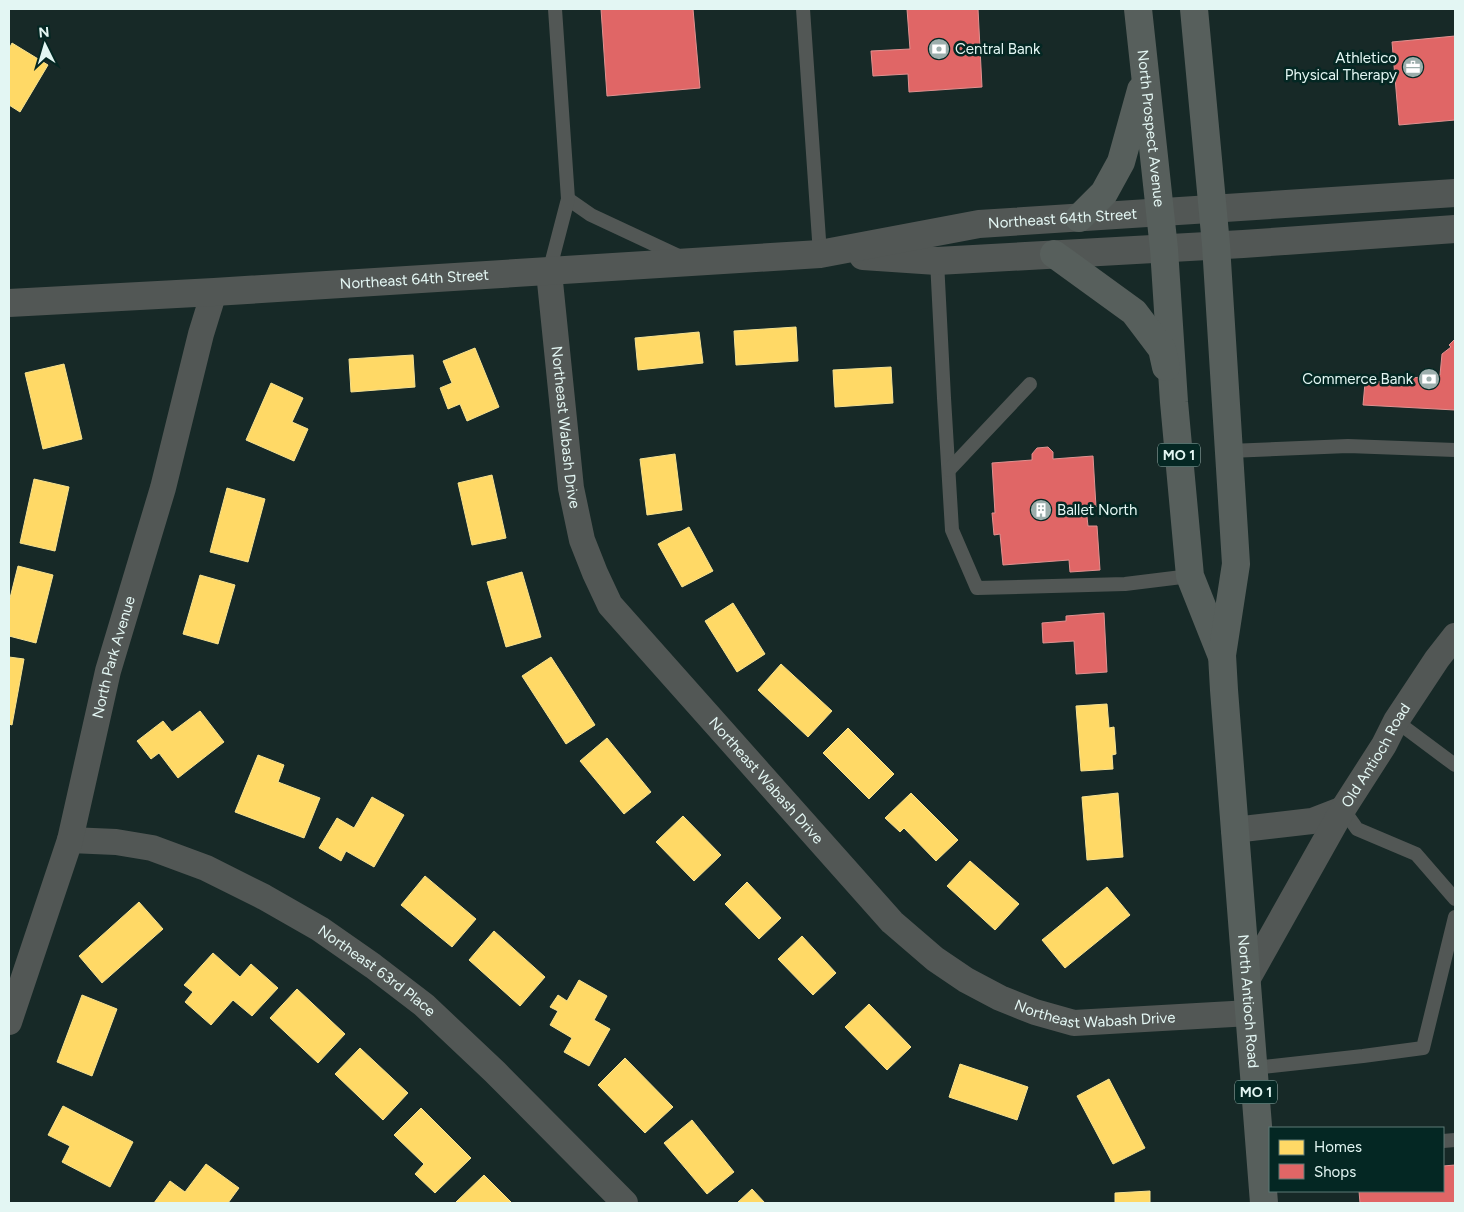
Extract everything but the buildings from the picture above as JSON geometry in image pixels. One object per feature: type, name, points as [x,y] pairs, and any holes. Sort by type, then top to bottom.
[{"type":"main road","name":"North Prospect Avenue","points":[[1138,9],[1164,248]]},
{"type":"main road","name":"MO 1","points":[[1194,9],[1216,245],[1236,564],[1222,655],[1234,830]]},
{"type":"main road","points":[[1079,218],[1104,193],[1121,162],[1145,77]]},
{"type":"main road","name":"MO 1","points":[[1164,248],[1174,402],[1190,576],[1222,655]]},
{"type":"main road","points":[[1054,254],[1134,312],[1162,349],[1174,402]]},
{"type":"main road","name":"North Antioch Road","points":[[1234,830],[1254,1068],[1266,1156],[1264,1203]]},
{"type":"street","name":"Northeast 64th Street","points":[[820,254],[979,224],[1455,193]]},
{"type":"street","name":"Northeast 64th Street","points":[[9,303],[549,272],[820,254],[937,260],[1216,245],[1455,229]]},
{"type":"street","name":"Northeast Wabash Drive","points":[[549,272],[571,488],[582,540],[610,605],[892,922],[935,959],[966,980],[1000,998],[1035,1012],[1074,1023],[1250,1012]]},
{"type":"street","name":"North Park Avenue","points":[[9,1022],[70,840],[108,671],[163,488],[201,334],[214,292]]},
{"type":"street","name":"Old Antioch Road","points":[[1234,830],[1312,821],[1343,809],[1384,745],[1396,721],[1455,636]]},
{"type":"street","points":[[1246,980],[1343,809]]},
{"type":"street","name":"Northeast 63rd Place","points":[[70,840],[116,842],[152,848],[206,868],[264,897],[320,929],[424,1005],[495,1072],[625,1203]]},
{"type":"lane","points":[[549,272],[568,200],[555,9]]},
{"type":"lane","points":[[804,9],[820,254]]},
{"type":"lane","points":[[568,200],[591,215],[691,262]]},
{"type":"lane","points":[[937,260],[952,530],[977,588],[1125,584],[1190,576]]},
{"type":"lane","points":[[948,470],[1030,384]]},
{"type":"lane","points":[[1229,452],[1348,446],[1455,450]]},
{"type":"lane","points":[[1396,721],[1455,765]]},
{"type":"lane","points":[[1343,809],[1357,829],[1416,854],[1455,899]]},
{"type":"lane","points":[[1254,1068],[1423,1048],[1455,917]]},
{"type":"place","name":"Central Bank","points":[[939,49]]},
{"type":"place","name":"Athletico Physical Therapy","points":[[1413,67]]},
{"type":"place","name":"Commerce Bank","points":[[1429,379]]},
{"type":"place","name":"Ballet North","points":[[1041,510]]}]
